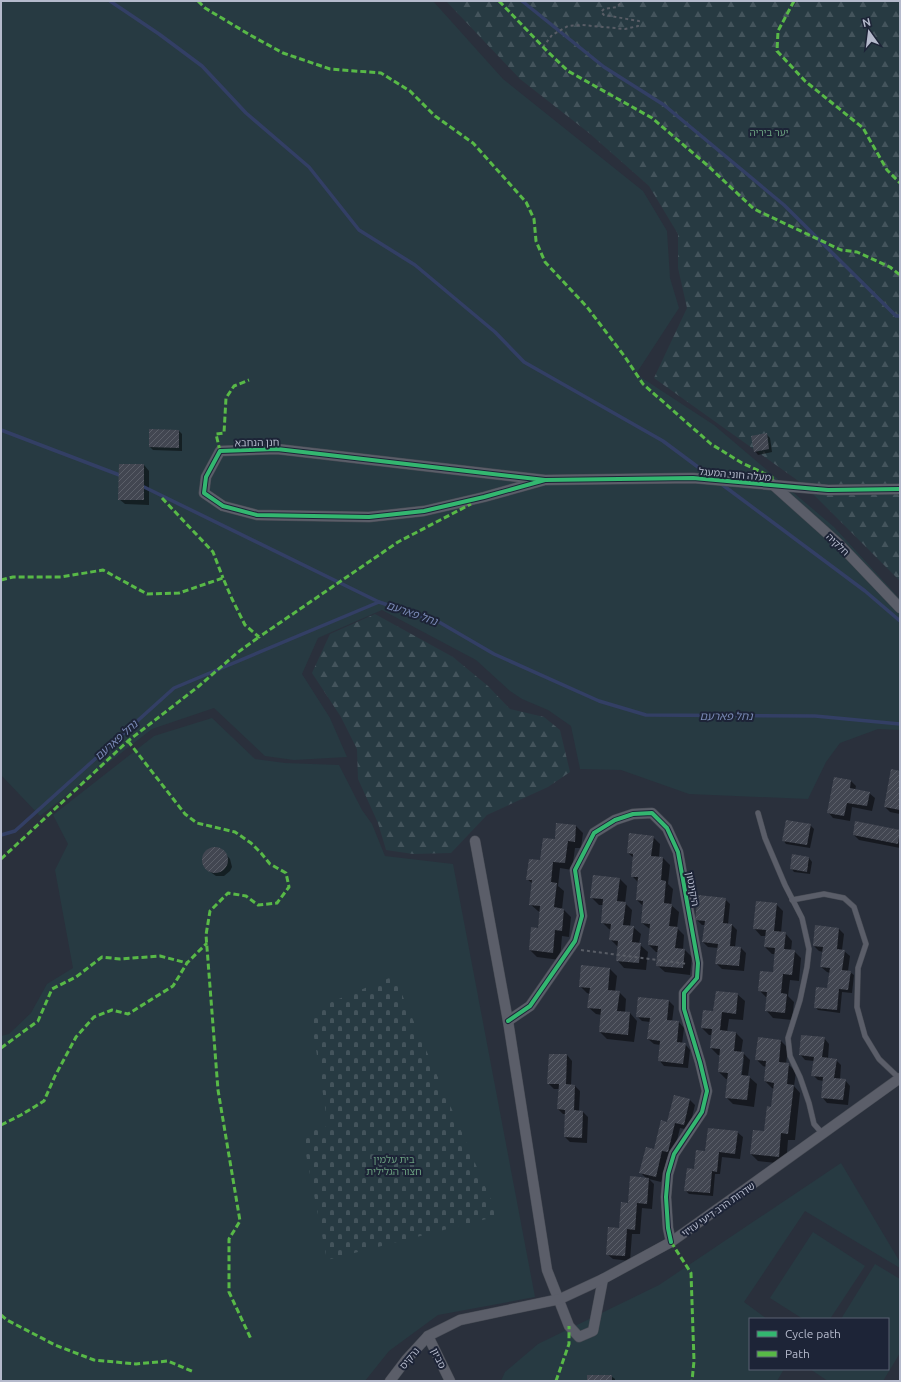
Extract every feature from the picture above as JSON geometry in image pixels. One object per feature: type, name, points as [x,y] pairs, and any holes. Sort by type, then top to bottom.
[{"type":"street","name":"חנן הנחבא","points":[[277,449],[545,480],[484,497],[424,511],[369,518],[256,515],[223,506],[204,493],[206,476],[220,451],[277,449]]},
{"type":"street","name":"מעלה חוני המעגל","points":[[545,480],[693,478],[828,490],[900,489]]},
{"type":"street","name":"חלקיה","points":[[772,484],[838,544],[900,608]]},
{"type":"street","name":"היקינטון","points":[[508,1021],[530,1006],[575,941],[582,916],[574,870],[594,834],[615,820],[633,814],[652,813],[667,828],[678,852],[698,966],[697,978],[684,993],[684,1009],[707,1091],[702,1112],[674,1154],[668,1174],[666,1197],[668,1228],[671,1242]]},
{"type":"street","points":[[475,841],[508,1021],[547,1270],[560,1299],[569,1326],[579,1337],[593,1331],[603,1279]]},
{"type":"street","name":"שדרות הרב דיעי עזיזי","points":[[428,1336],[460,1320],[560,1299],[603,1279],[671,1242],[899,1078]]},
{"type":"street","name":"נרקיס","points":[[390,1381],[406,1360],[428,1336]]},
{"type":"street","name":"סביון","points":[[428,1336],[450,1381]]},
{"type":"lane","points":[[758,813],[765,838],[792,900],[802,918],[809,949],[800,1000],[788,1038],[790,1056],[800,1077],[814,1124],[822,1133]]},
{"type":"lane","points":[[792,900],[824,894],[844,898],[854,906],[866,944],[858,968],[857,1007],[865,1036],[879,1059],[899,1078]]},
{"type":"path","points":[[543,47],[552,34],[568,26],[582,25],[625,29],[638,26],[639,21],[604,15],[601,12],[604,9],[617,7],[622,1]]},
{"type":"path","points":[[570,948],[698,966]]},
{"type":"green space","points":[[1,1],[433,1],[503,79],[643,191],[667,231],[670,278],[679,308],[636,374],[714,425],[834,527],[900,599],[900,730],[878,729],[840,743],[826,762],[808,799],[689,794],[621,770],[580,769],[571,726],[548,710],[522,699],[510,691],[476,660],[382,610],[318,638],[302,674],[330,718],[347,757],[294,760],[265,756],[214,708],[152,729],[40,816],[1,775]]},
{"type":"green space","name":"יער ביריה","points":[[446,1],[900,1],[900,581],[804,485],[654,378],[687,308],[678,268],[678,234],[649,186],[589,133],[520,79]]},
{"type":"green space","points":[[375,614],[453,657],[488,686],[510,709],[544,717],[560,730],[570,772],[548,787],[487,815],[451,853],[413,854],[386,850],[378,823],[358,779],[357,749],[341,717],[312,673],[330,634]]},
{"type":"green space","points":[[212,718],[255,759],[285,763],[339,765],[362,810],[372,824],[385,856],[453,864],[535,1297],[438,1315],[389,1351],[365,1381],[1,1381],[1,1036],[9,1034],[31,1013],[47,984],[73,968],[55,870],[68,844],[53,815],[154,736]]},
{"type":"green space","name":"בית עלמין חצור הגלילית","points":[[394,976],[498,1216],[327,1260],[302,1134],[328,1126],[310,1011]]},
{"type":"green space","points":[[841,1163],[900,1262],[900,1268],[805,1211],[744,1302],[766,1318],[749,1318],[749,1370],[783,1370],[777,1381],[501,1381],[505,1372],[538,1344],[659,1285]]},
{"type":"green space","points":[[813,1232],[865,1266],[831,1318],[801,1318],[770,1298]]},
{"type":"green space","points":[[875,1264],[900,1279],[900,1353],[883,1381],[828,1381],[812,1370],[889,1370],[889,1318],[842,1318]]},
{"type":"building","points":[[149,429],[179,430],[179,448],[149,447]]},
{"type":"building","points":[[767,433],[769,449],[754,452],[751,436]]},
{"type":"building","points":[[119,464],[144,464],[144,500],[118,500]]},
{"type":"building","points":[[891,769],[900,771],[900,810],[884,807]]},
{"type":"building","points":[[834,777],[851,780],[850,788],[870,792],[867,806],[847,803],[844,816],[827,813]]},
{"type":"building","points":[[786,820],[811,824],[807,845],[782,841]]},
{"type":"building","points":[[855,821],[900,830],[898,844],[853,835]]},
{"type":"building","points":[[556,823],[576,825],[575,842],[568,841],[565,863],[553,862],[551,882],[557,883],[554,907],[564,909],[562,931],[555,930],[553,953],[529,950],[531,927],[538,928],[540,906],[529,905],[532,880],[526,880],[529,859],[540,860],[543,838],[555,839]]},
{"type":"building","points":[[629,833],[654,836],[651,856],[663,857],[661,880],[666,881],[664,903],[672,904],[669,926],[678,927],[675,948],[685,949],[683,968],[656,966],[658,946],[648,945],[650,924],[641,923],[643,901],[636,900],[638,877],[631,877],[633,854],[627,853]]},
{"type":"building","points":[[215,847],[225,850],[228,860],[225,870],[215,873],[205,870],[202,860],[205,850]]},
{"type":"building","points":[[792,854],[809,857],[807,872],[790,869]]},
{"type":"building","points":[[593,875],[620,878],[617,901],[626,902],[623,925],[634,926],[632,942],[641,943],[639,963],[616,961],[618,941],[609,940],[611,924],[601,923],[603,899],[590,898]]},
{"type":"building","points":[[698,895],[726,898],[723,923],[732,924],[730,946],[741,947],[739,966],[715,964],[718,944],[702,942],[705,921],[695,920]]},
{"type":"building","points":[[756,901],[777,903],[774,931],[786,932],[784,949],[795,950],[792,975],[783,974],[781,993],[787,994],[785,1013],[765,1011],[767,992],[758,991],[760,971],[773,972],[775,948],[764,947],[766,930],[753,929]]},
{"type":"building","points":[[815,925],[839,928],[837,949],[845,950],[842,970],[851,971],[848,990],[839,989],[837,1010],[814,1008],[816,987],[827,988],[830,968],[820,967],[823,947],[813,946]]},
{"type":"building","points":[[581,965],[610,968],[608,990],[620,991],[617,1011],[630,1012],[628,1035],[599,1032],[601,1009],[587,1008],[590,988],[579,987]]},
{"type":"building","points":[[716,991],[738,993],[736,1014],[722,1012],[720,1030],[736,1032],[734,1051],[744,1052],[741,1075],[750,1076],[747,1100],[725,1098],[728,1073],[718,1072],[720,1049],[710,1048],[712,1029],[701,1028],[703,1010],[713,1011]]},
{"type":"building","points":[[638,997],[669,1000],[667,1020],[679,1021],[677,1042],[686,1043],[683,1064],[658,1061],[660,1041],[647,1039],[650,1018],[636,1017]]},
{"type":"building","points":[[801,1035],[825,1037],[822,1057],[837,1059],[834,1078],[846,1079],[843,1100],[821,1098],[823,1077],[811,1076],[814,1057],[799,1055]]},
{"type":"building","points":[[758,1037],[781,1040],[779,1062],[789,1063],[787,1084],[794,1085],[788,1134],[781,1133],[779,1157],[750,1154],[753,1130],[764,1131],[767,1106],[771,1107],[774,1083],[764,1081],[766,1061],[755,1060]]},
{"type":"building","points":[[549,1054],[567,1054],[566,1084],[575,1085],[574,1110],[583,1111],[582,1138],[564,1137],[565,1110],[557,1109],[559,1084],[547,1084]]},
{"type":"building","points":[[674,1095],[690,1099],[684,1125],[675,1123],[668,1152],[662,1151],[656,1177],[639,1173],[646,1147],[654,1149],[661,1120],[667,1122]]},
{"type":"building","points":[[708,1128],[738,1131],[735,1154],[719,1152],[717,1172],[712,1171],[710,1193],[684,1191],[687,1168],[694,1169],[696,1150],[705,1151]]},
{"type":"building","points":[[630,1176],[649,1178],[647,1204],[637,1203],[635,1230],[627,1229],[625,1256],[606,1255],[608,1227],[619,1228],[621,1202],[628,1203]]},
{"type":"building","points":[[587,1375],[612,1375],[612,1381],[587,1381]]},
{"type":"waterway","points":[[110,1],[159,34],[202,66],[246,113],[309,167],[359,230],[415,265],[495,332],[524,362],[663,441],[710,476]]},
{"type":"waterway","points":[[522,1],[604,67],[664,105],[784,205],[896,316],[900,316]]},
{"type":"waterway","points":[[1,430],[122,476]]},
{"type":"waterway","points":[[720,483],[865,591],[900,621]]},
{"type":"waterway","points":[[140,485],[379,602]]},
{"type":"waterway","name":"נחל פארעם","points":[[1,835],[15,831],[174,688],[379,602],[439,622],[494,654],[599,701],[646,715],[815,716],[900,724]]},
{"type":"marked path","points":[[198,1],[205,8],[283,53],[330,69],[381,73],[410,91],[435,116],[473,143],[526,202],[534,219],[536,241],[545,262],[587,307],[625,357],[643,384],[711,444],[742,463],[772,477],[772,484]]},
{"type":"marked path","points":[[499,1],[568,71],[652,118],[707,165],[754,209],[841,250],[857,252],[890,267],[900,275]]},
{"type":"marked path","points":[[794,1],[778,31],[777,51],[805,81],[863,128],[887,170],[900,183]]},
{"type":"marked path","points":[[220,451],[216,434],[224,433],[226,398],[234,386],[249,380]]},
{"type":"marked path","points":[[162,498],[213,552],[223,578]]},
{"type":"marked path","points":[[1,580],[13,577],[61,577],[103,570],[147,594],[179,593],[223,578],[245,625],[259,637],[398,542],[471,504]]},
{"type":"marked path","points":[[1,859],[128,741],[259,637]]},
{"type":"marked path","points":[[128,741],[185,814],[197,823],[235,832],[251,843],[270,864],[286,873],[289,887],[277,903],[258,905],[246,896],[228,893],[210,911],[206,935],[218,1090],[240,1221],[229,1239],[229,1292],[251,1339]]},
{"type":"marked path","points":[[1,1125],[44,1101],[55,1076],[76,1037],[94,1017],[112,1010],[128,1014],[173,986],[187,963],[207,943]]},
{"type":"marked path","points":[[1,1048],[38,1021],[52,989],[76,977],[102,957],[120,959],[160,956],[187,963]]},
{"type":"marked path","points":[[671,1242],[691,1273],[694,1361],[692,1381]]},
{"type":"marked path","points":[[1,1315],[7,1320],[55,1345],[94,1360],[136,1364],[168,1361],[194,1372]]},
{"type":"marked path","points":[[556,1381],[569,1344],[569,1326]]},
{"type":"cycle path","points":[[545,480],[484,497],[424,511],[369,517],[257,515],[223,506],[204,493],[206,477],[220,451],[277,449],[545,480],[693,478],[828,490],[900,489]]},
{"type":"cycle path","points":[[508,1021],[530,1006],[575,941],[582,916],[575,870],[594,833],[615,820],[633,814],[652,813],[667,828],[678,852],[698,963],[697,978],[684,993],[684,1009],[707,1091],[702,1112],[674,1154],[668,1174],[666,1197],[668,1228],[671,1242]]}]
